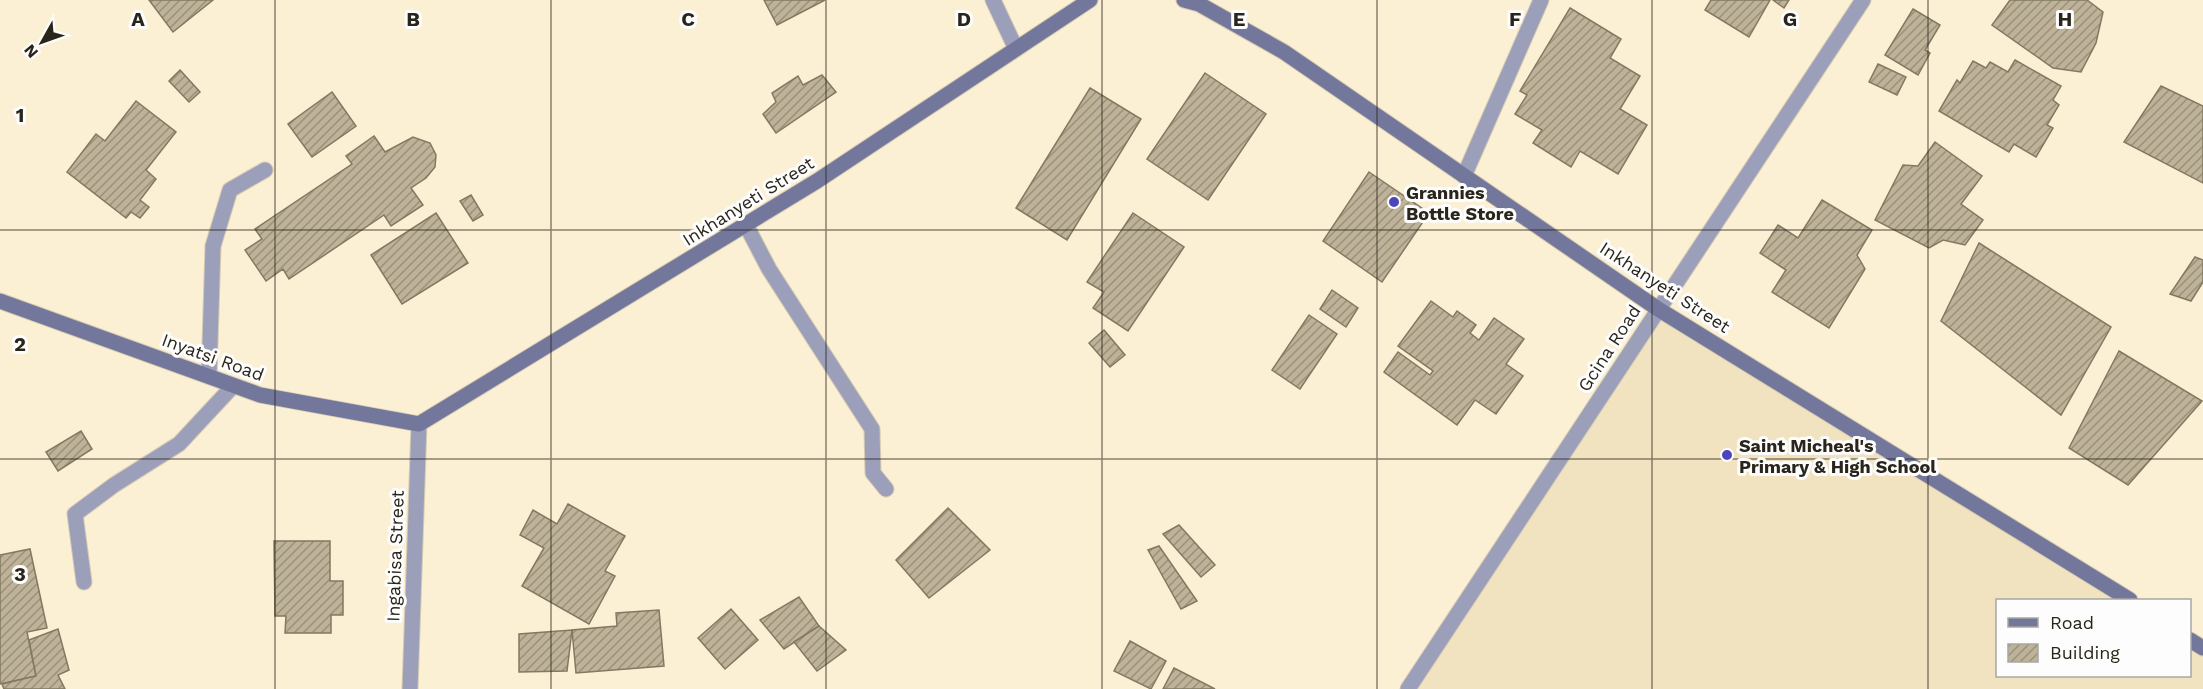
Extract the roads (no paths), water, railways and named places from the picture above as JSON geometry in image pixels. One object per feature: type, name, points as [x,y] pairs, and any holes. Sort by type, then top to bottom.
[{"type":"street","points":[[993,0],[1016,49]]},
{"type":"street","name":"Inkhanyeti Street","points":[[420,424],[746,225],[1090,0]]},
{"type":"street","name":"Inkhanyeti Street","points":[[1184,0],[1199,4],[1284,52],[1658,309],[2128,599]]},
{"type":"street","points":[[1464,176],[1541,0]]},
{"type":"street","name":"Gcina Road","points":[[1408,689],[1863,0]]},
{"type":"street","points":[[209,376],[213,246],[230,190],[265,170]]},
{"type":"street","points":[[746,225],[770,269],[872,429],[873,473],[886,489]]},
{"type":"street","name":"Inyatsi Road","points":[[0,301],[260,395],[420,424]]},
{"type":"street","points":[[84,582],[75,514],[114,485],[178,444],[233,386]]},
{"type":"street","name":"Ingabisa Street","points":[[410,689],[420,424]]},
{"type":"place","name":"Grannies Bottle Store","points":[[1394,202]]},
{"type":"place","name":"Saint Micheal's Primary & High School","points":[[1727,455]]}]
